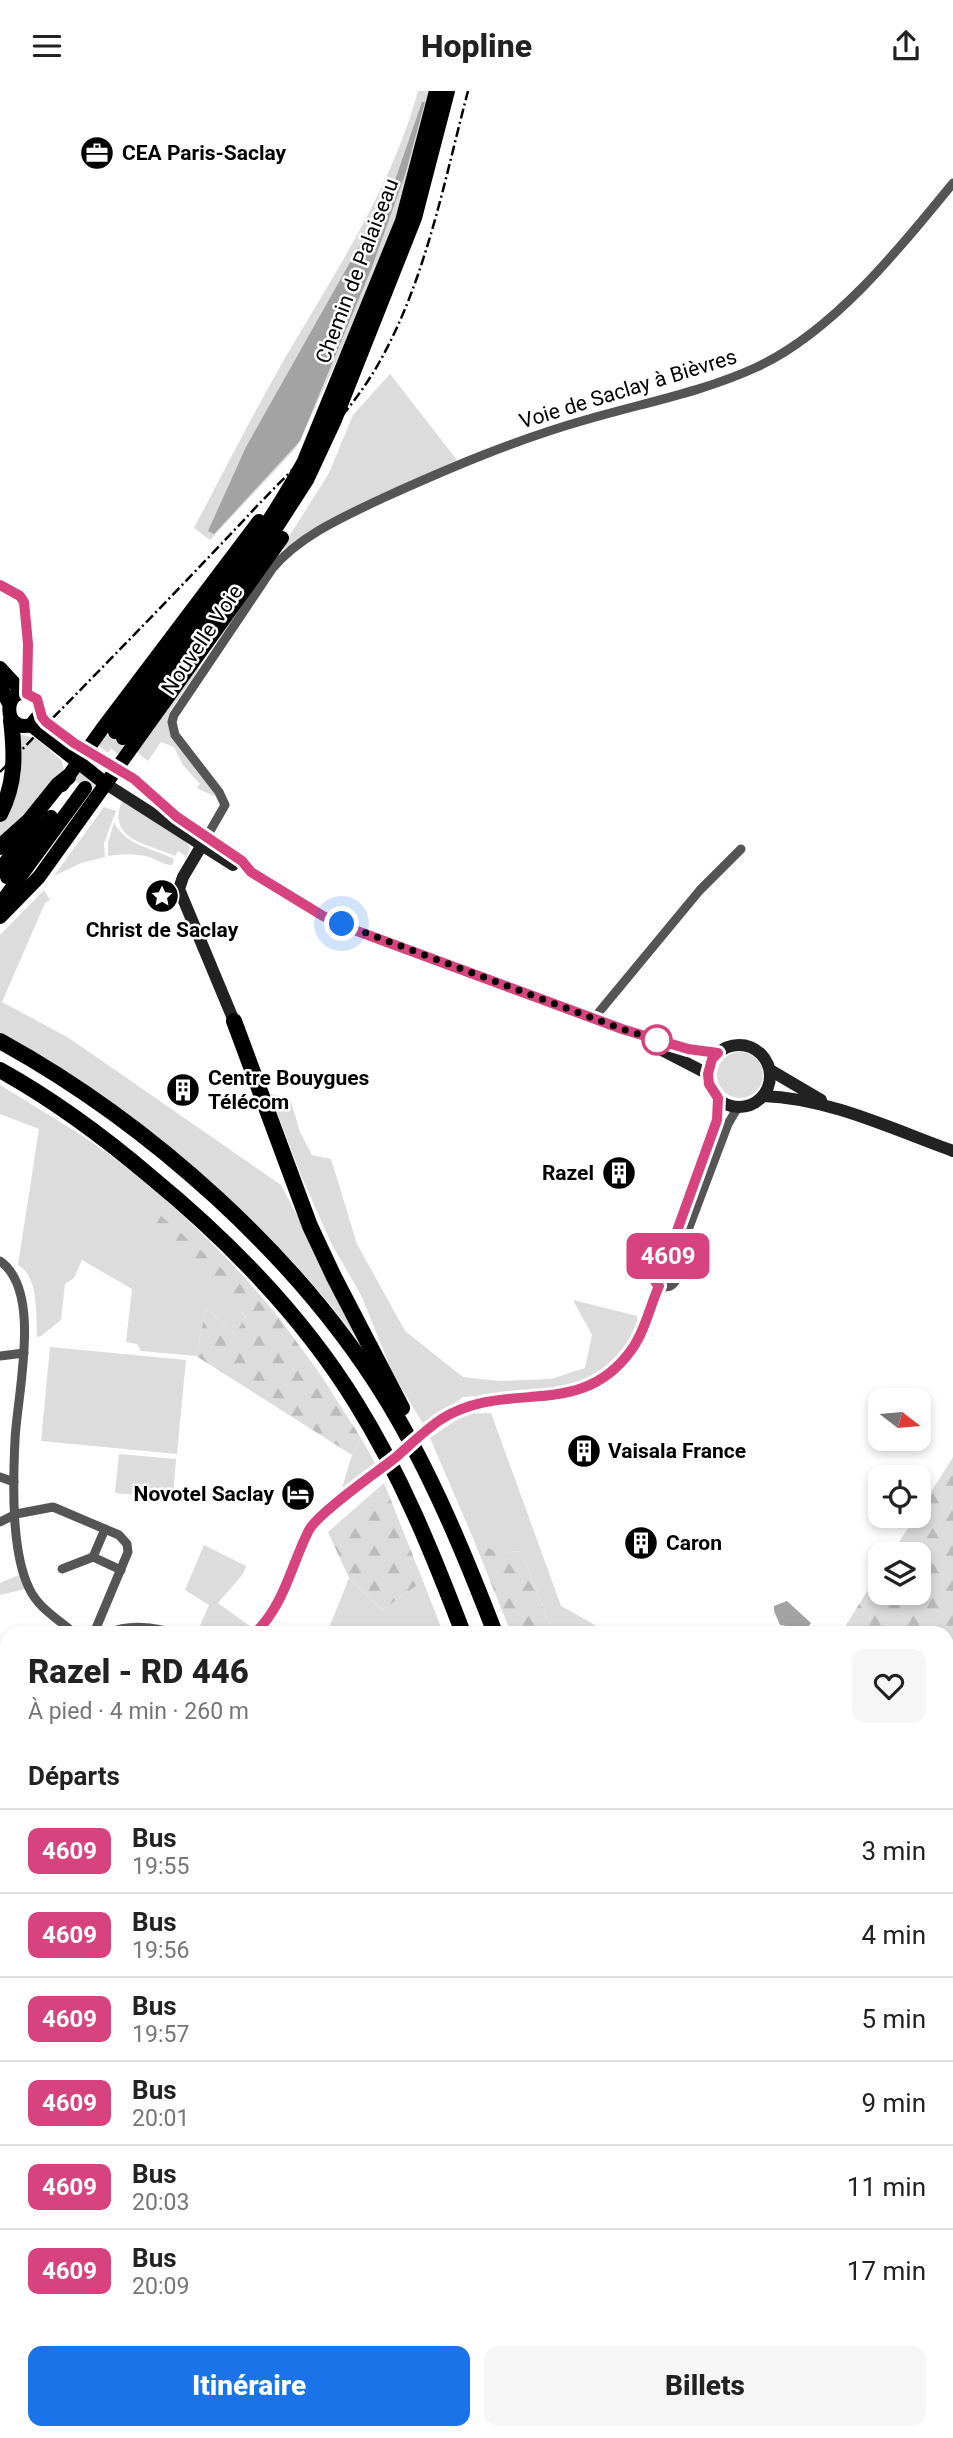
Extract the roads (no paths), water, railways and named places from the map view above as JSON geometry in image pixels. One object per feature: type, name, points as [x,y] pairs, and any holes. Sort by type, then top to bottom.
[{"type":"highway","points":[[0,814],[14,772],[15,749],[10,720]]},
{"type":"highway","points":[[0,847],[29,821],[58,785],[77,782]]},
{"type":"highway","points":[[233,1019],[310,1226],[413,1431],[414,1450]]},
{"type":"highway","points":[[0,1041],[69,1083],[141,1135],[255,1235],[301,1284],[355,1352],[388,1401],[466,1560],[492,1626]]},
{"type":"highway","points":[[0,1070],[67,1112],[137,1165],[236,1252],[285,1306],[344,1384],[396,1473],[460,1626]]},
{"type":"main road","name":"Chemin de Palaiseau","points":[[304,461],[402,221],[436,91]]},
{"type":"main road","name":"Chemin de Palaiseau","points":[[335,420],[415,218],[448,91]]},
{"type":"main road","points":[[304,461],[244,559],[119,735],[273,534],[307,480],[335,420]]},
{"type":"main road","points":[[0,917],[39,877],[284,535],[327,455],[335,420]]},
{"type":"main road","points":[[0,904],[77,782],[79,763],[87,750],[258,523],[283,484],[304,461]]},
{"type":"main road","points":[[0,668],[23,693],[37,699],[46,722],[134,779],[204,842],[238,868],[251,872],[315,911],[357,931],[622,1029],[688,1049],[718,1053]]},
{"type":"main road","points":[[0,685],[8,702],[7,713],[10,720],[22,726],[31,725],[40,711]]},
{"type":"main road","points":[[8,702],[23,693]]},
{"type":"main road","points":[[31,725],[106,784],[204,842]]},
{"type":"main road","points":[[0,870],[77,782]]},
{"type":"main road","points":[[0,887],[77,782]]},
{"type":"main road","points":[[204,842],[183,877],[179,890],[233,1019]]},
{"type":"main road","points":[[622,1029],[708,1074]]},
{"type":"main road","points":[[732,1045],[749,1046],[763,1055],[770,1070],[770,1079],[763,1096],[752,1104],[738,1107],[724,1103],[709,1084],[708,1074],[712,1059],[732,1045]]},
{"type":"main road","points":[[770,1070],[846,1113]]},
{"type":"main road","points":[[763,1096],[800,1099],[953,1151]]},
{"type":"street","name":"Voie de Saclay à Bièvres","points":[[272,569],[287,553],[329,526],[453,466],[510,443],[714,385],[778,356],[815,330],[849,300],[953,183]]},
{"type":"street","name":"Nouvelle Voie","points":[[204,842],[225,805],[219,792],[175,735],[172,722],[174,715],[272,569]]},
{"type":"street","points":[[594,1018],[692,900],[741,849]]},
{"type":"street","points":[[670,1266],[714,1131],[718,1098]]},
{"type":"street","points":[[670,1266],[728,1124],[738,1107]]},
{"type":"street","points":[[0,1261],[13,1272],[21,1292],[24,1353],[15,1437],[14,1482],[21,1571],[29,1590],[62,1626]]},
{"type":"street","points":[[659,1265],[670,1266],[677,1277],[674,1283],[667,1287],[659,1286],[654,1279],[654,1273],[659,1265]]},
{"type":"street","points":[[428,1429],[472,1404],[569,1393],[586,1389],[604,1379],[621,1364],[635,1346],[659,1286]]},
{"type":"street","points":[[0,1356],[24,1353]]},
{"type":"street","points":[[261,1626],[277,1607],[313,1524],[375,1473]]},
{"type":"street","points":[[0,1476],[14,1482]]},
{"type":"street","points":[[0,1522],[16,1514],[53,1507],[123,1538],[128,1552],[97,1626]]},
{"type":"street","points":[[62,1569],[93,1557],[105,1529]]},
{"type":"street","points":[[93,1557],[121,1570]]},
{"type":"tunnel","points":[[77,782],[115,732]]},
{"type":"tunnel","points":[[88,784],[123,738]]},
{"type":"tunnel","points":[[375,1473],[428,1429]]},
{"type":"railway","points":[[0,772],[307,455],[339,420],[368,381],[396,330],[422,264],[468,91]]},
{"type":"place","name":"CEA Paris-Saclay","points":[[97,153]]},
{"type":"place","name":"Christ de Saclay","points":[[162,896]]},
{"type":"place","name":"Centre Bouygues Télécom","points":[[183,1090]]},
{"type":"place","name":"Razel","points":[[619,1173]]},
{"type":"place","name":"Vaisala France","points":[[584,1451]]},
{"type":"place","name":"Novotel Saclay","points":[[298,1494]]},
{"type":"place","name":"Caron","points":[[641,1543]]}]
